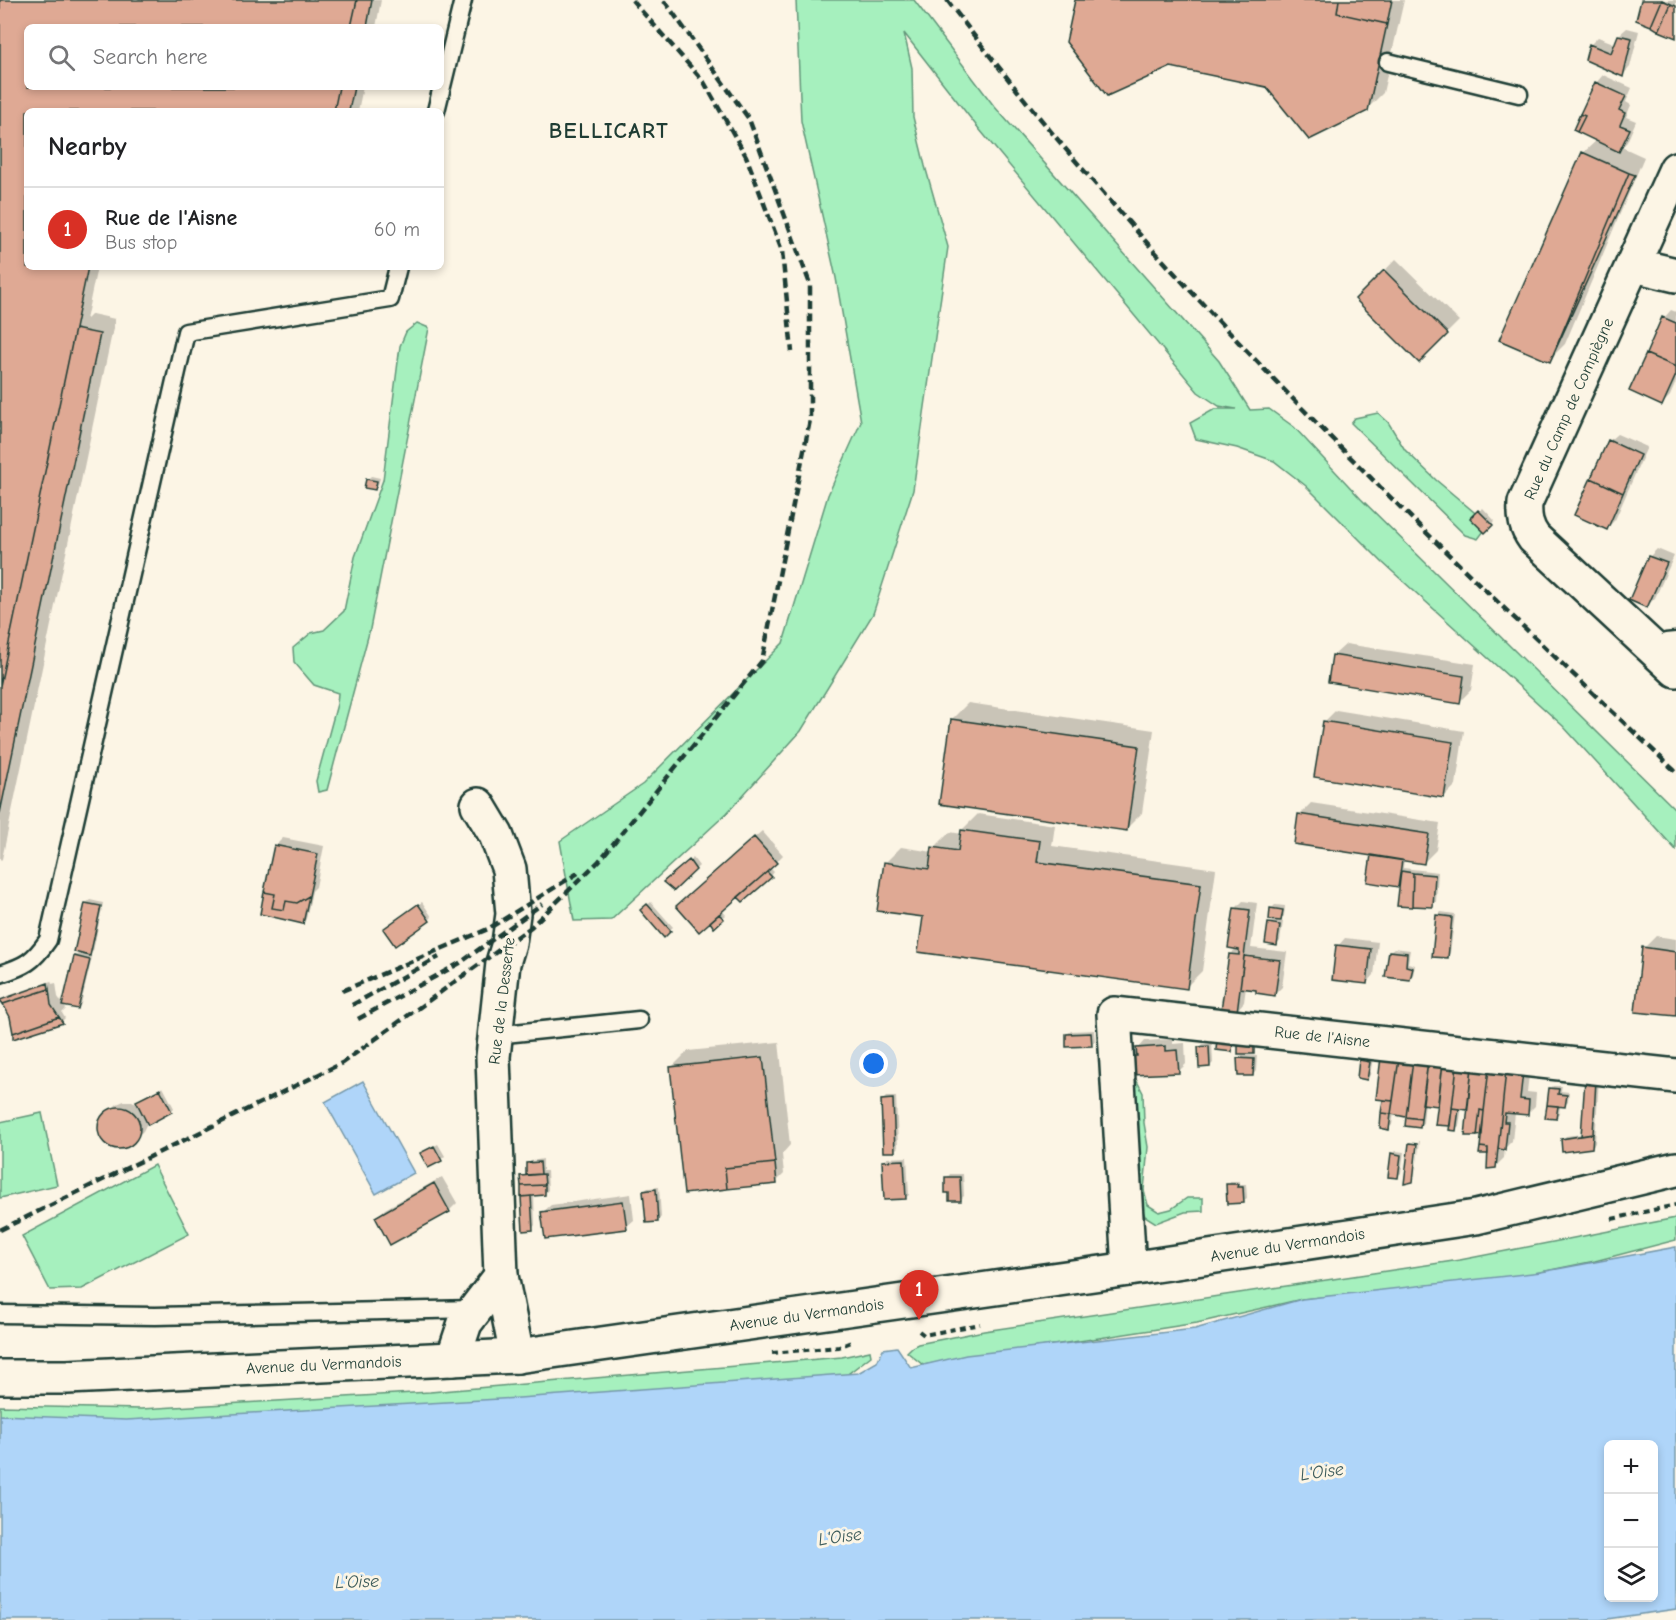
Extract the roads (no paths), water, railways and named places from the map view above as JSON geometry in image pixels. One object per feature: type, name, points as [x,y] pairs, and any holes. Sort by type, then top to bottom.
[{"type":"street","name":"Rue du Camp de Compiègne","points":[[1670,654],[1534,538],[1524,516],[1525,503],[1676,169]]},
{"type":"street","points":[[1634,265],[1676,275]]},
{"type":"street","name":"Rue de la Desserte","points":[[478,805],[496,835],[509,870],[513,914],[509,943],[503,963],[493,1057],[501,1276],[517,1356]]},
{"type":"street","name":"Rue de l'Aisne","points":[[1129,1269],[1114,1014],[1676,1076]]},
{"type":"street","name":"Avenue du Vermandois","points":[[0,1377],[79,1377],[517,1356],[1129,1269],[1476,1216],[1676,1169]]},
{"type":"street","points":[[453,1359],[465,1323],[501,1276]]},
{"type":"lane","points":[[444,78],[463,0]]},
{"type":"lane","points":[[1388,62],[1519,94]]},
{"type":"lane","points":[[437,108],[441,90]]},
{"type":"lane","points":[[0,974],[36,958],[48,940],[186,332],[390,299],[397,270]]},
{"type":"lane","points":[[495,1035],[639,1020]]},
{"type":"lane","points":[[0,1314],[155,1316],[476,1308]]},
{"type":"water","points":[[363,1081],[414,1173],[376,1194],[325,1102]]},
{"type":"water","name":"L'Oise","points":[[1676,1247],[1676,1609],[1600,1620],[0,1620],[0,1415],[126,1420],[519,1398],[858,1373],[877,1362],[883,1349],[897,1347],[911,1368],[966,1355],[1195,1329],[1302,1299],[1541,1272]]},
{"type":"railway","points":[[632,0],[704,82],[746,156],[782,251],[792,352]]},
{"type":"railway","points":[[0,1230],[342,1063],[531,927],[599,861],[762,661],[810,420],[810,284],[749,119],[662,0]]},
{"type":"railway","points":[[947,0],[1029,105],[1204,305],[1389,495],[1676,772]]},
{"type":"railway","points":[[342,991],[488,929],[578,873]]},
{"type":"railway","points":[[358,1019],[460,963],[542,904]]},
{"type":"railway","points":[[352,1005],[439,957]]},
{"type":"place","name":"Rue de l'Aisne","points":[[919,1320]]},
{"type":"district","name":"BELLICART","points":[[609,131]]}]
